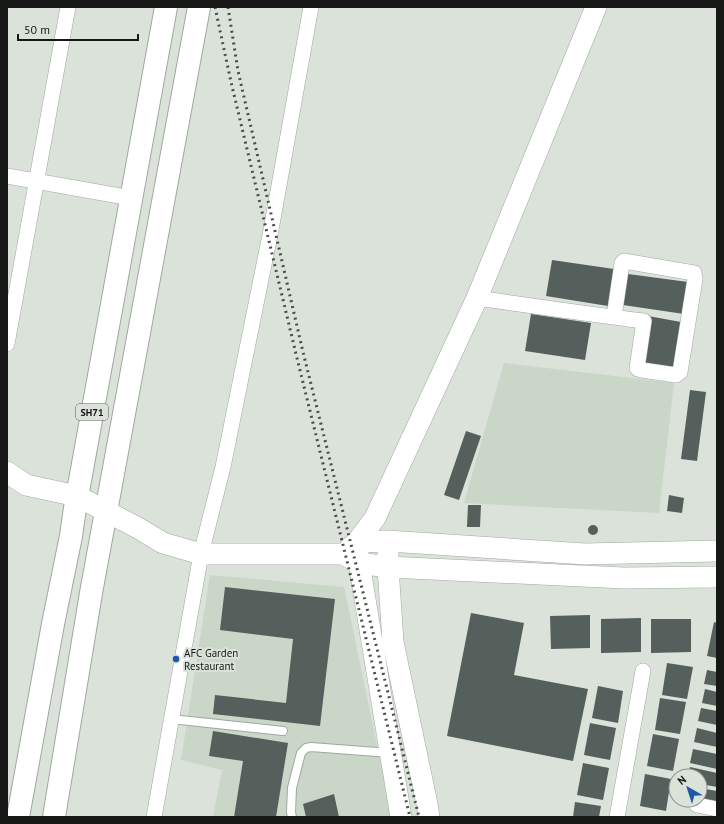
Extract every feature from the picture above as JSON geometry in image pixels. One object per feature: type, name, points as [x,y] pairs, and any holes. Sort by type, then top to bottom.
[{"type":"main road","name":"SH71","points":[[18,817],[53,624],[71,536],[166,7]]},
{"type":"main road","name":"SH71","points":[[54,817],[91,593],[199,7]]},
{"type":"street","points":[[7,344],[10,314],[37,181],[68,7]]},
{"type":"street","points":[[154,817],[201,554],[223,467],[271,230],[311,7]]},
{"type":"street","points":[[401,817],[353,553],[375,518],[476,298],[596,7]]},
{"type":"street","points":[[7,176],[131,198]]},
{"type":"street","points":[[476,298],[614,317],[644,321],[637,366],[638,369],[676,375],[680,372],[695,279],[694,273],[624,261],[622,263],[614,317]]},
{"type":"street","points":[[7,472],[17,487],[77,496],[106,510],[163,542],[201,554],[353,553],[388,541],[585,554],[715,551],[715,577],[624,578],[388,567],[353,553]]},
{"type":"street","points":[[375,518],[388,541],[388,567],[394,642],[429,817]]},
{"type":"street","points":[[618,817],[643,671]]},
{"type":"lane","points":[[171,719],[283,731]]},
{"type":"lane","points":[[292,817],[292,788],[301,753],[306,748],[312,747],[390,753]]},
{"type":"shaded area","points":[[504,363],[674,383],[659,513],[464,503]]},
{"type":"shaded area","points":[[210,575],[344,587],[392,817],[213,817],[222,770],[181,760]]},
{"type":"building","points":[[552,260],[614,269],[608,306],[546,296]]},
{"type":"building","points":[[628,274],[688,282],[684,314],[623,305]]},
{"type":"building","points":[[531,314],[591,323],[585,360],[525,351]]},
{"type":"building","points":[[648,316],[681,322],[673,373],[640,368]]},
{"type":"building","points":[[690,390],[706,392],[697,461],[681,459]]},
{"type":"building","points":[[466,431],[481,436],[459,500],[444,495]]},
{"type":"building","points":[[669,495],[684,498],[682,513],[667,511]]},
{"type":"building","points":[[468,505],[481,505],[480,527],[467,527]]},
{"type":"building","points":[[591,525],[595,525],[597,526],[597,534],[591,535],[588,532],[588,528]]},
{"type":"building","points":[[225,587],[335,599],[320,726],[213,714],[215,695],[286,703],[293,639],[220,630]]},
{"type":"building","points":[[471,613],[524,623],[514,675],[588,689],[573,761],[447,736]]},
{"type":"building","points":[[590,615],[590,648],[551,649],[550,616]]},
{"type":"building","points":[[641,618],[641,652],[601,653],[601,619]]},
{"type":"building","points":[[651,619],[691,619],[691,652],[651,653]]},
{"type":"building","points":[[714,622],[717,623],[717,658],[707,656]]},
{"type":"building","points":[[667,663],[693,667],[687,699],[662,695]]},
{"type":"building","points":[[707,670],[717,672],[717,686],[704,684]]},
{"type":"building","points":[[598,686],[623,691],[618,723],[592,718]]},
{"type":"building","points":[[705,689],[717,692],[717,706],[702,703]]},
{"type":"building","points":[[660,698],[686,702],[680,734],[655,730]]},
{"type":"building","points":[[701,708],[717,711],[717,725],[698,721]]},
{"type":"building","points":[[590,723],[616,728],[610,760],[584,755]]},
{"type":"building","points":[[697,728],[717,733],[717,747],[694,742]]},
{"type":"building","points":[[213,731],[288,743],[276,817],[234,817],[243,761],[209,756]]},
{"type":"building","points":[[653,734],[679,739],[674,768],[668,768],[668,770],[647,766]]},
{"type":"building","points":[[693,749],[717,754],[717,769],[690,763]]},
{"type":"building","points":[[583,763],[609,768],[603,800],[577,795]]},
{"type":"building","points":[[708,771],[717,773],[717,787],[708,785]]},
{"type":"building","points":[[645,774],[668,778],[668,798],[666,811],[640,806]]},
{"type":"building","points":[[708,789],[717,791],[716,806],[708,803]]},
{"type":"building","points":[[334,794],[339,817],[306,817],[303,804]]},
{"type":"building","points":[[575,802],[601,806],[599,817],[573,817]]},
{"type":"railway","points":[[215,7],[231,82],[296,354],[410,817]]},
{"type":"railway","points":[[228,7],[238,71],[303,352],[419,817]]},
{"type":"place","name":"AFC Garden Restaurant","points":[[176,659]]}]
